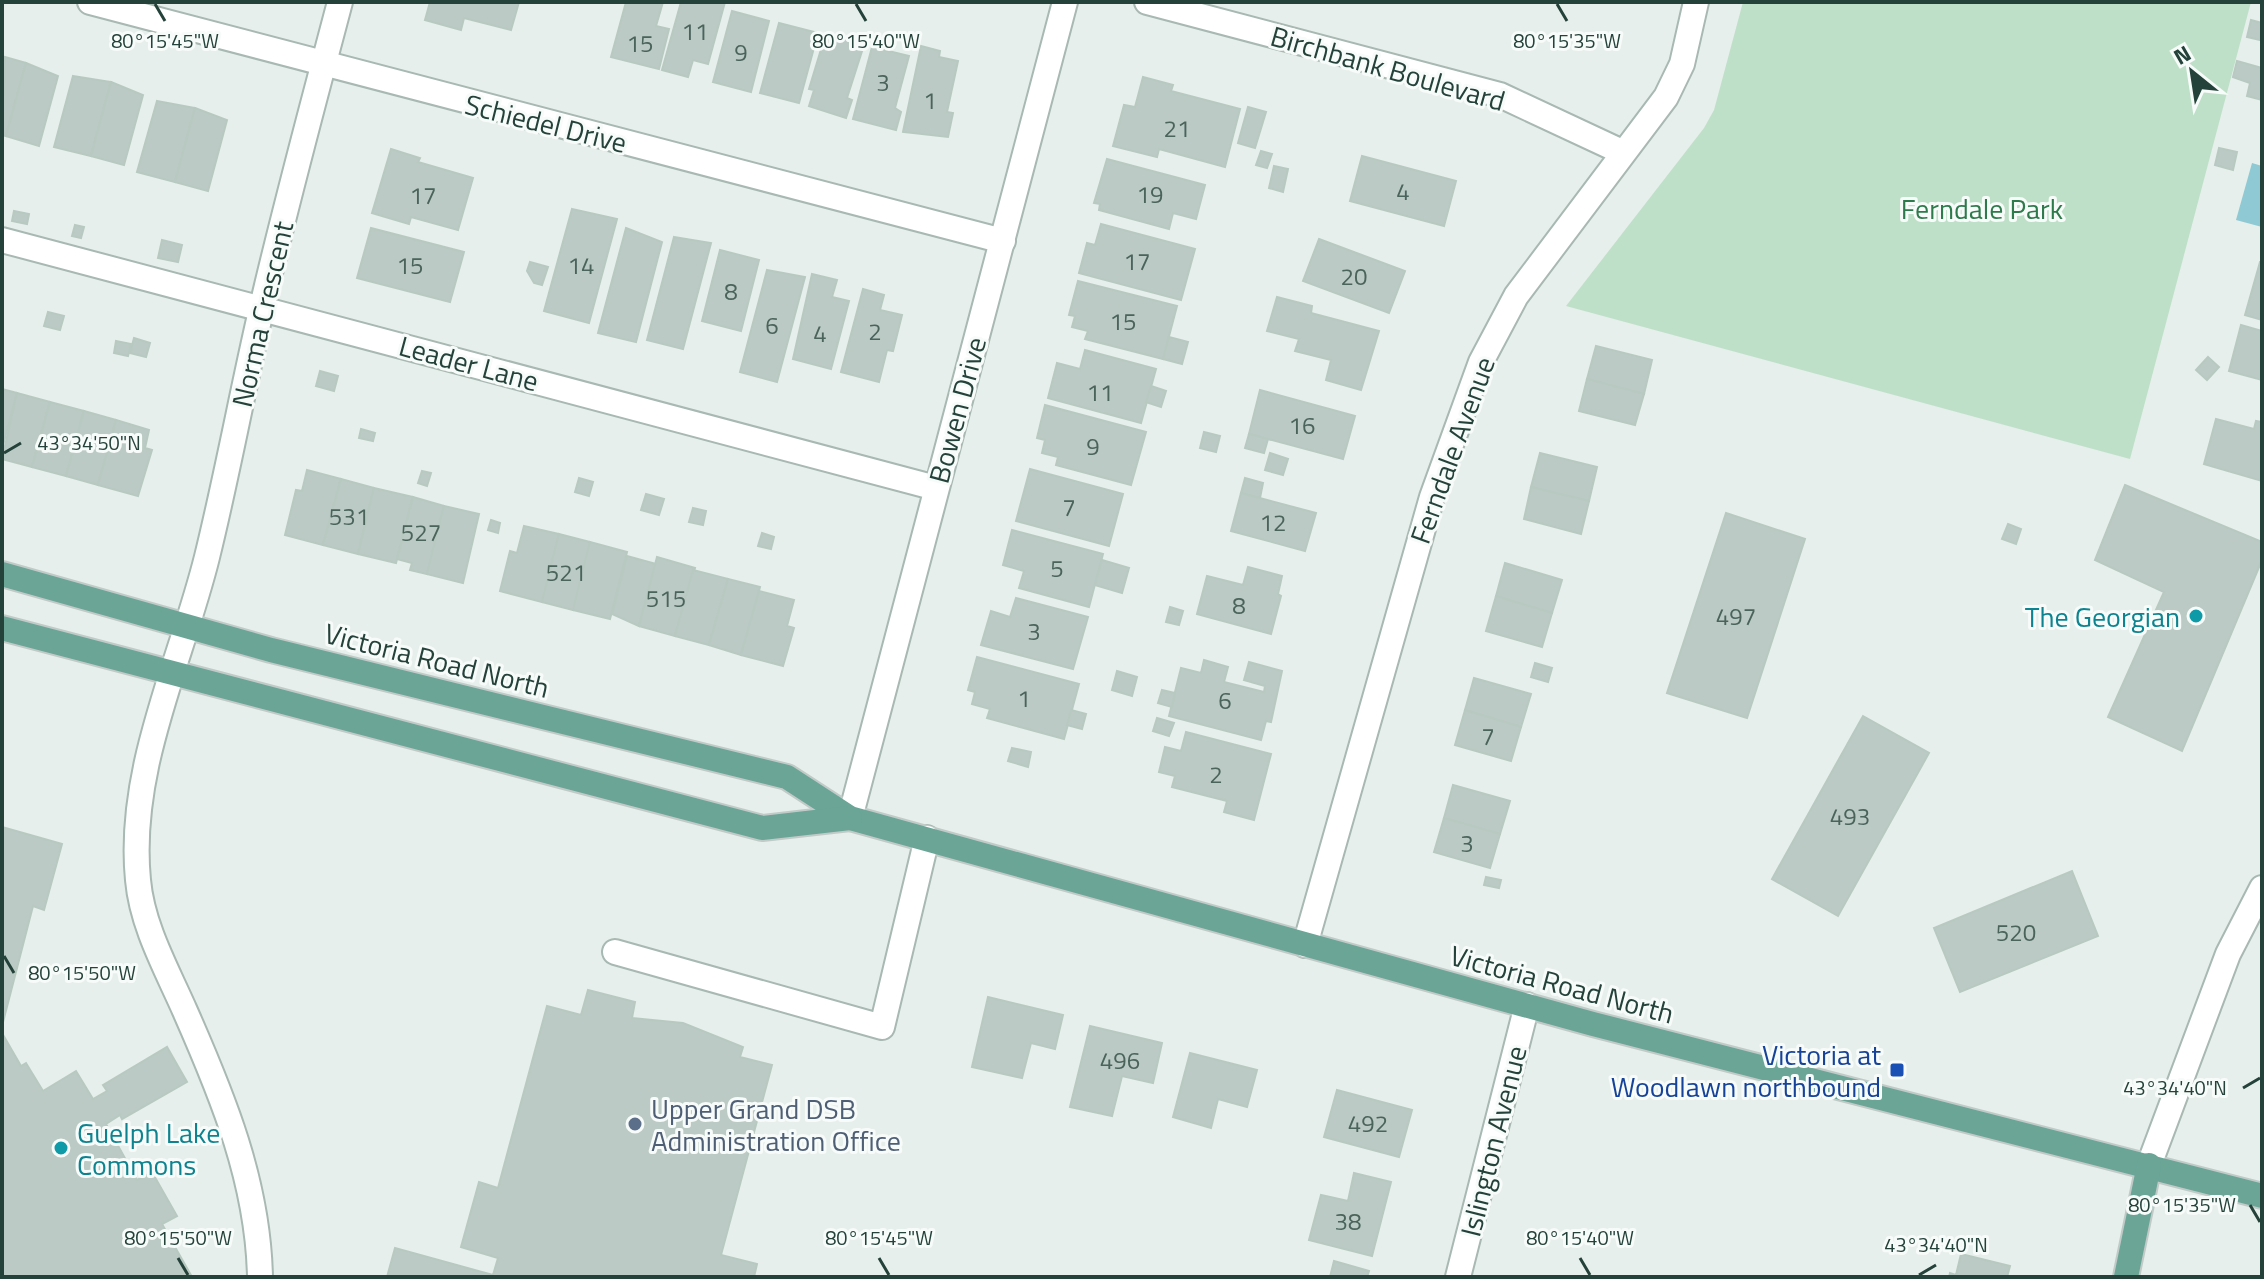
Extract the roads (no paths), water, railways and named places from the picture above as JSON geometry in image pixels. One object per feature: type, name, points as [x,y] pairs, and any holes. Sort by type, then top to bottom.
[{"type":"main road","name":"Victoria Road North","points":[[2,574],[186,626],[787,777],[850,818],[1527,1005],[2262,1196]]},
{"type":"main road","name":"Victoria Road North","points":[[2,628],[762,828],[850,818]]},
{"type":"main road","points":[[2126,1277],[2149,1165]]},
{"type":"street","name":"Schiedel Drive","points":[[90,2],[1003,241]]},
{"type":"street","name":"Norma Crescent","points":[[260,1277],[257,1224],[240,1146],[226,1103],[151,935],[138,881],[146,774],[171,670],[207,557],[262,308],[340,2]]},
{"type":"street","name":"Bowen Drive","points":[[850,818],[1065,2]]},
{"type":"street","name":"Birchbank Boulevard","points":[[1147,2],[1500,95],[1622,152]]},
{"type":"street","name":"Ferndale Avenue","points":[[1305,945],[1432,497],[1481,362],[1516,296],[1666,97],[1682,64],[1696,2]]},
{"type":"street","name":"Leader Lane","points":[[2,240],[936,488]]},
{"type":"street","points":[[615,952],[882,1027],[927,838]]},
{"type":"street","points":[[2149,1165],[2228,954],[2262,888]]},
{"type":"street","name":"Islington Avenue","points":[[1458,1277],[1527,1005]]},
{"type":"water","points":[[2252,163],[2262,166],[2262,227],[2236,220]]},
{"type":"place","name":"The Georgian","points":[[2196,616]]},
{"type":"place","name":"Victoria at Woodlawn northbound","points":[[1897,1070]]},
{"type":"place","name":"Upper Grand DSB Administration Office","points":[[635,1124]]},
{"type":"place","name":"Guelph Lake Commons","points":[[61,1148]]},
{"type":"park label","name":"Ferndale Park","points":[[1982,208]]}]
